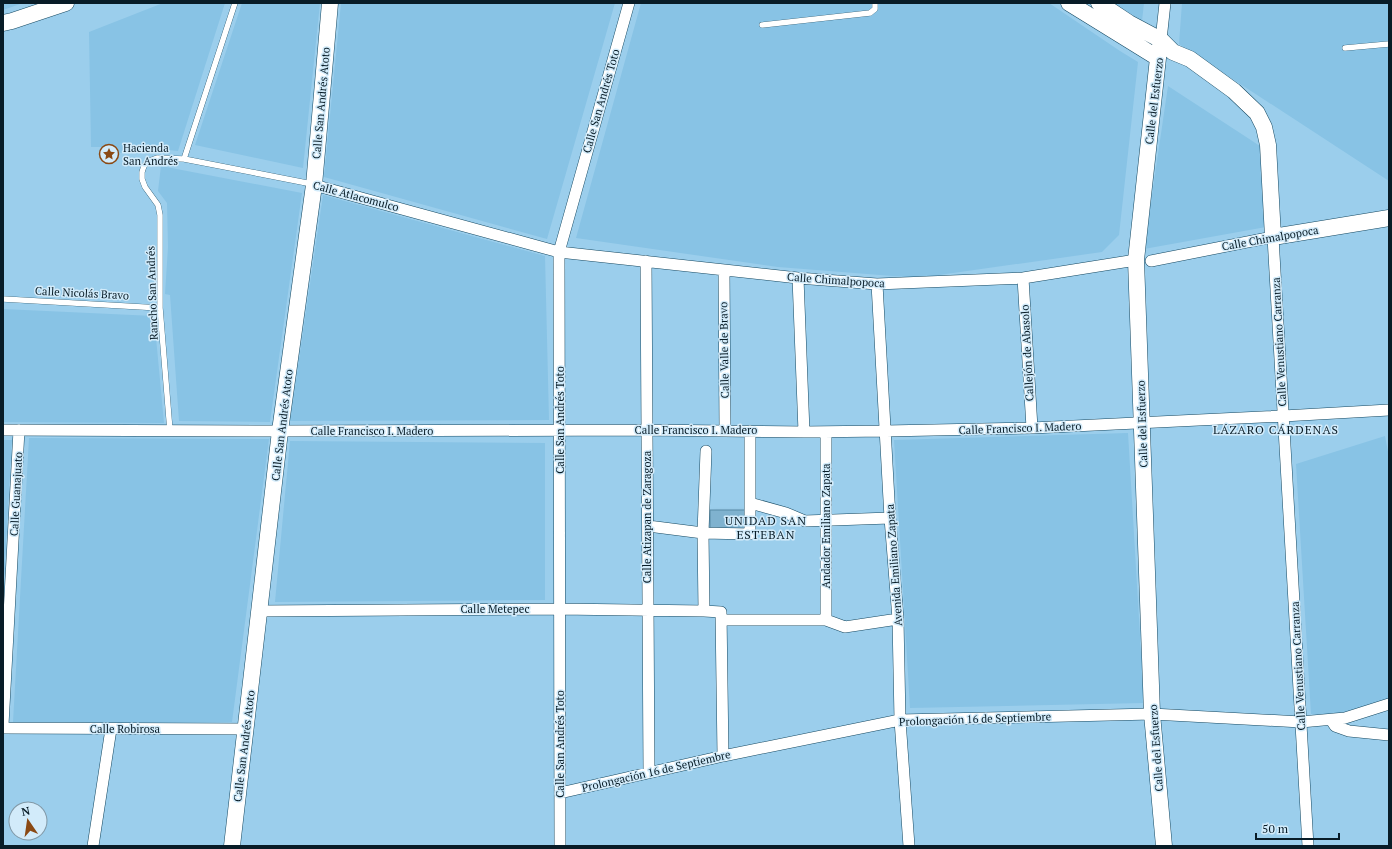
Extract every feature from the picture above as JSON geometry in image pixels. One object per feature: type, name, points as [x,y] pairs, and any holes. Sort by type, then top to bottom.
[{"type":"street","points":[[6,25],[66,3]]},
{"type":"street","name":"Calle San Andrés Atoto","points":[[232,846],[280,431],[314,185],[330,3]]},
{"type":"street","name":"Calle San Andrés Toto","points":[[560,846],[560,252],[629,3]]},
{"type":"street","name":"Calle Venustiano Carranza","points":[[1069,3],[1166,55],[1190,59],[1234,91],[1257,113],[1264,127],[1268,145],[1308,846]]},
{"type":"street","points":[[1099,3],[1129,23],[1162,40]]},
{"type":"street","name":"Calle del Esfuerzo","points":[[1164,846],[1152,714],[1142,423],[1144,260],[1166,55],[1162,40],[1165,3]]},
{"type":"street","name":"Calle Atlacomulco","points":[[314,185],[560,252]]},
{"type":"street","name":"Calle Chimalpopoca","points":[[560,252],[798,278],[876,284],[1023,278],[1144,260],[1389,218]]},
{"type":"street","name":"Calle Atizapan de Zaragoza","points":[[646,261],[649,773]]},
{"type":"street","name":"Calle Valle de Bravo","points":[[724,270],[725,430]]},
{"type":"street","points":[[798,278],[804,432]]},
{"type":"street","name":"Callejón de Abasolo","points":[[1023,278],[1032,428]]},
{"type":"street","name":"Avenida Emiliano Zapata","points":[[876,284],[886,431],[890,518],[898,619],[900,720],[909,846]]},
{"type":"street","name":"Calle Francisco I. Madero","points":[[3,430],[725,430],[826,432],[1032,428],[1389,410]]},
{"type":"street","name":"Calle Guanajuato","points":[[3,725],[19,430]]},
{"type":"street","points":[[648,526],[703,533],[750,534],[750,431]]},
{"type":"street","name":"Andador Emiliano Zapata","points":[[826,432],[826,620]]},
{"type":"street","points":[[704,611],[703,533],[706,451]]},
{"type":"street","points":[[750,503],[786,513],[805,521],[890,518]]},
{"type":"street","name":"Calle Metepec","points":[[260,611],[559,609],[704,611],[721,612],[722,620]]},
{"type":"street","points":[[723,756],[722,620],[826,620],[845,627],[898,619]]},
{"type":"street","name":"Prolongación 16 de Septiembre","points":[[560,793],[723,756],[900,720],[1152,714],[1301,722],[1345,718],[1389,704]]},
{"type":"street","points":[[1332,720],[1335,726],[1349,731],[1389,735]]},
{"type":"street","name":"Calle Robirosa","points":[[3,728],[246,729]]},
{"type":"street","points":[[94,846],[111,728]]},
{"type":"lane","points":[[184,159],[234,3]]},
{"type":"lane","points":[[762,25],[870,13],[875,9],[876,3]]},
{"type":"lane","points":[[1345,48],[1389,44]]},
{"type":"lane","name":"Calle Atlacomulco","points":[[150,161],[157,158],[184,159],[314,185]]},
{"type":"lane","name":"Rancho San Andrés","points":[[150,161],[144,166],[142,179],[158,205],[160,215],[160,308],[170,431]]},
{"type":"lane","name":"Calle Nicolás Bravo","points":[[3,298],[160,308]]},
{"type":"shaded area","points":[[3,3],[23,3],[3,10]]},
{"type":"shaded area","points":[[163,3],[225,3],[178,151],[158,149],[109,154],[103,147],[91,147],[89,32]]},
{"type":"shaded area","points":[[242,3],[320,3],[303,168],[195,145]]},
{"type":"shaded area","points":[[341,3],[615,3],[547,239],[324,177]]},
{"type":"shaded area","points":[[641,3],[1049,3],[1138,62],[1119,235],[1102,252],[918,278],[778,267],[576,238]]},
{"type":"shaded area","points":[[1114,3],[1144,3],[1142,21]]},
{"type":"shaded area","points":[[1182,3],[1389,3],[1389,181],[1179,44]]},
{"type":"shaded area","points":[[1168,86],[1260,146],[1266,227],[1144,249]]},
{"type":"shaded area","points":[[161,166],[302,193],[270,422],[179,421],[170,295],[165,294],[168,247],[167,203],[158,191]]},
{"type":"shaded area","points":[[323,195],[545,256],[549,420],[290,421]]},
{"type":"shaded area","points":[[3,309],[154,316],[164,423],[3,422]]},
{"type":"shaded area","points":[[1128,433],[1144,703],[910,708],[894,440]]},
{"type":"shaded area","points":[[1385,436],[1389,457],[1389,698],[1342,714],[1311,714],[1296,464]]},
{"type":"shaded area","points":[[29,438],[269,439],[232,722],[13,722]]},
{"type":"shaded area","points":[[3,440],[12,440],[3,598]]},
{"type":"shaded area","points":[[290,441],[545,443],[545,600],[275,602]]},
{"type":"building","points":[[710,510],[746,510],[746,531],[710,531]]},
{"type":"place","name":"Hacienda San Andrés","points":[[109,154]]},
{"type":"district","name":"LÁZARO CÁRDENAS","points":[[1276,429]]},
{"type":"district","name":"UNIDAD SAN ESTEBAN","points":[[766,527]]}]
